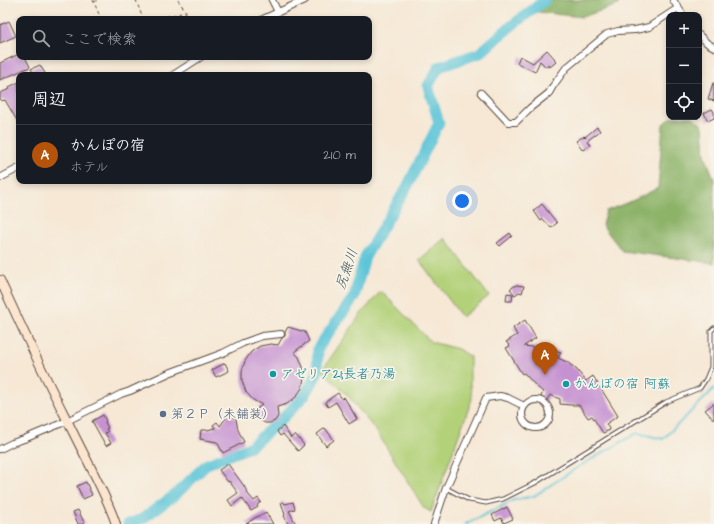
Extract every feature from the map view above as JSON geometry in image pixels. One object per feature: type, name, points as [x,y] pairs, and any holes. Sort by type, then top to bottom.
[{"type":"street","points":[[272,0],[278,12]]},
{"type":"street","points":[[269,16],[305,0]]},
{"type":"street","points":[[673,0],[681,12]]},
{"type":"street","points":[[481,93],[508,122],[516,122],[530,108],[549,93],[566,68],[607,34],[618,30],[635,30],[649,27],[678,8]]},
{"type":"street","points":[[702,38],[714,47]]},
{"type":"street","points":[[178,72],[196,60]]},
{"type":"street","points":[[0,178],[16,170]]},
{"type":"street","points":[[0,280],[30,346],[112,511],[116,524]]},
{"type":"street","points":[[0,450],[12,443],[24,440],[67,421],[121,394],[169,373],[223,353],[262,336],[281,334]]},
{"type":"street","points":[[434,524],[446,488],[486,398],[500,396],[508,398],[524,406]]},
{"type":"street","points":[[532,400],[541,400],[545,402],[550,410],[547,424],[539,428],[534,428],[526,424],[522,415],[524,406],[532,400]]},
{"type":"lane","points":[[446,488],[469,500],[486,504],[503,499],[535,483],[666,402],[700,388],[711,367],[711,331],[714,328]]},
{"type":"path","points":[[98,0],[93,1],[100,16]]},
{"type":"path","points":[[136,0],[142,16]]},
{"type":"path","points":[[178,0],[189,16]]},
{"type":"path","points":[[168,16],[186,12]]},
{"type":"green space","points":[[537,0],[617,0],[618,5],[582,17],[538,12]]},
{"type":"green space","points":[[668,120],[696,120],[703,126],[705,155],[714,179],[714,263],[622,251],[602,225],[606,211],[634,200],[658,188],[663,124]]},
{"type":"green space","points":[[445,238],[489,296],[462,317],[419,260]]},
{"type":"green space","points":[[381,291],[431,342],[458,349],[470,357],[470,384],[472,399],[431,512],[424,508],[377,432],[349,397],[322,370],[361,314]]},
{"type":"building","points":[[9,21],[16,36],[0,43],[0,25]]},
{"type":"building","points":[[547,50],[556,62],[550,67],[549,65],[546,67],[540,61],[535,72],[517,63],[520,56],[533,63]]},
{"type":"building","points":[[16,55],[16,60],[26,60],[30,67],[0,80],[0,63]]},
{"type":"building","points":[[40,65],[44,72],[33,72],[31,69]]},
{"type":"building","points":[[714,83],[714,101],[708,99]]},
{"type":"building","points":[[16,84],[16,119],[5,100],[1,101],[0,98],[0,93],[10,89],[9,87]]},
{"type":"building","points":[[712,109],[714,112],[714,118],[708,121],[704,113]]},
{"type":"building","points":[[597,127],[600,131],[587,141],[590,145],[583,150],[576,141],[584,136],[585,137]]},
{"type":"building","points":[[542,204],[557,223],[551,228],[543,219],[541,221],[534,211]]},
{"type":"building","points":[[510,233],[512,236],[500,246],[497,243]]},
{"type":"building","points":[[516,285],[524,286],[522,293],[519,292],[515,295],[510,289]]},
{"type":"building","points":[[507,293],[513,294],[512,301],[506,301]]},
{"type":"building","name":"かんぽの宿 阿蘇","points":[[525,320],[536,338],[524,346],[561,352],[558,358],[567,362],[576,369],[586,381],[593,376],[618,416],[606,424],[610,430],[603,433],[592,416],[588,418],[579,405],[560,404],[560,399],[550,395],[546,402],[540,399],[543,392],[524,373],[522,374],[506,348],[510,346],[506,342],[517,335],[513,328]]},
{"type":"building","name":"アゼリア21;長者乃湯","points":[[288,327],[305,332],[309,341],[294,352],[299,357],[303,367],[304,378],[302,388],[296,397],[287,404],[277,407],[278,416],[275,421],[265,423],[258,419],[257,415],[257,409],[262,405],[253,400],[246,392],[242,381],[242,371],[245,361],[251,352],[260,346],[271,344],[278,345],[285,336],[285,332]]},
{"type":"building","points":[[225,363],[229,371],[216,377],[212,370]]},
{"type":"building","points":[[338,393],[342,399],[344,397],[357,419],[349,424],[336,402],[328,407],[325,402]]},
{"type":"building","points":[[714,403],[714,420],[705,410]]},
{"type":"building","points":[[229,414],[236,419],[238,430],[244,442],[223,453],[217,442],[200,439],[201,430],[215,428],[213,425],[217,422],[220,426]]},
{"type":"building","points":[[103,415],[108,428],[106,429],[108,432],[105,433],[111,443],[106,446],[92,421]]},
{"type":"building","points":[[283,426],[291,438],[295,434],[304,445],[298,451],[283,434],[280,436],[277,431]]},
{"type":"building","points":[[325,428],[334,440],[326,446],[317,434]]},
{"type":"building","points":[[228,464],[254,501],[258,498],[261,502],[257,505],[258,507],[251,511],[242,498],[232,506],[228,500],[238,493],[219,470]]},
{"type":"building","points":[[86,482],[92,495],[83,499],[77,486]]},
{"type":"building","points":[[281,502],[285,504],[293,502],[295,509],[289,511],[296,524],[288,524],[284,516]]},
{"type":"building","points":[[507,507],[513,519],[504,523],[501,518],[495,521],[492,515]]},
{"type":"building","points":[[78,510],[85,524],[78,524],[73,512]]},
{"type":"building","points":[[266,512],[273,524],[246,524],[255,518]]},
{"type":"waterway","name":"尻無川","points":[[128,524],[142,519],[175,495],[207,464],[250,447],[282,419],[305,395],[317,374],[318,348],[354,297],[365,257],[407,187],[439,123],[428,86],[439,67],[480,53],[505,31],[545,0]]},
{"type":"waterway","points":[[466,524],[514,500],[534,496],[578,467],[637,433],[663,439],[714,388]]},
{"type":"place","name":"アゼリア21;長者乃湯","points":[[273,374]]},
{"type":"place","name":"かんぽの宿","points":[[545,375]]},
{"type":"place","name":"かんぽの宿 阿蘇","points":[[566,384]]},
{"type":"place","name":"第２Ｐ（未舗装）","points":[[163,414]]}]
